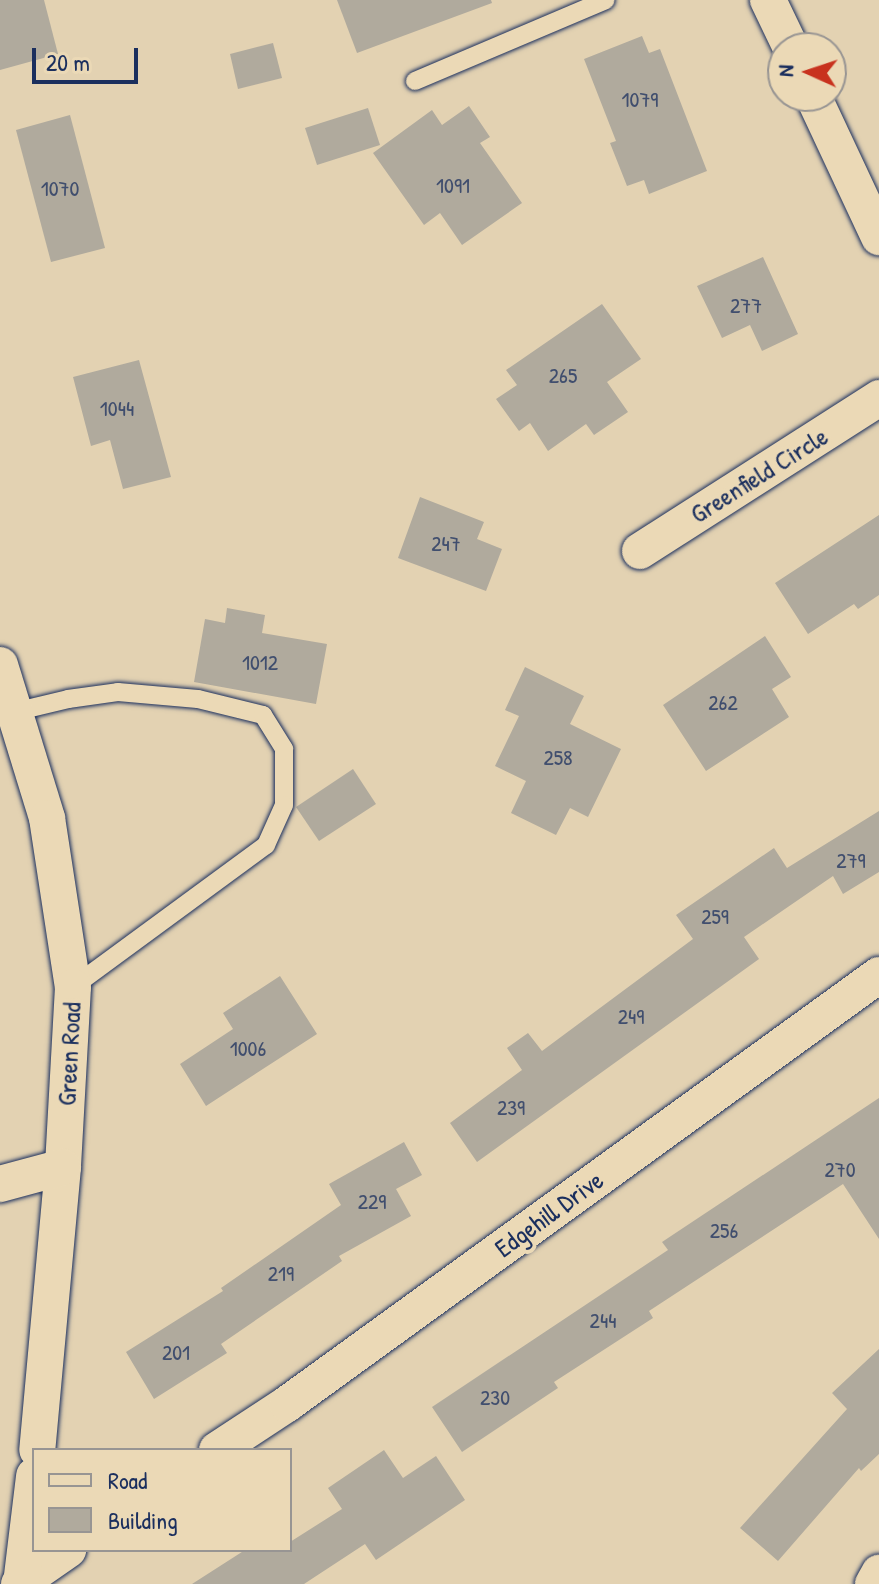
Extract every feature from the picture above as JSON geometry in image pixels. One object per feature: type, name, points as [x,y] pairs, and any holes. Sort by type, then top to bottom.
[{"type":"street","points":[[768,0],[783,32]]},
{"type":"street","points":[[820,112],[879,237]]},
{"type":"street","name":"Greenfield Circle","points":[[640,551],[879,398]]},
{"type":"street","name":"Green Road","points":[[0,665],[47,818],[73,987],[63,1167],[37,1448]]},
{"type":"street","name":"Edgehill Drive","points":[[220,1448],[300,1395],[879,975]]},
{"type":"street","points":[[0,1184],[63,1167]]},
{"type":"street","points":[[21,1583],[32,1492]]},
{"type":"street","points":[[21,1583],[65,1552]]},
{"type":"street","points":[[873,1584],[879,1573]]},
{"type":"lane","points":[[415,81],[606,0]]},
{"type":"lane","points":[[14,712],[68,699],[118,692],[198,699],[263,715],[284,749],[284,805],[266,845],[73,987]]},
{"type":"building","points":[[0,0],[44,0],[58,54],[0,70]]},
{"type":"building","points":[[337,0],[491,0],[492,3],[357,53]]},
{"type":"building","points":[[642,36],[649,53],[660,49],[707,171],[649,194],[644,180],[627,186],[610,143],[616,141],[584,59]]},
{"type":"building","points":[[273,43],[282,78],[238,89],[230,54]]},
{"type":"building","points":[[469,106],[490,137],[480,143],[522,203],[462,245],[440,213],[424,225],[373,153],[432,110],[442,125]]},
{"type":"building","points":[[368,108],[380,145],[317,165],[305,128]]},
{"type":"building","points":[[70,115],[105,248],[51,262],[16,130]]},
{"type":"building","points":[[763,257],[798,334],[762,351],[750,325],[722,338],[697,286]]},
{"type":"building","points":[[602,304],[641,359],[607,382],[628,412],[594,435],[586,424],[548,451],[530,423],[519,431],[496,399],[517,385],[506,370]]},
{"type":"building","points":[[139,360],[171,477],[123,489],[110,440],[91,446],[73,377]]},
{"type":"building","points":[[420,497],[484,522],[477,539],[502,549],[486,591],[398,558]]},
{"type":"building","points":[[879,515],[879,595],[858,609],[854,604],[808,634],[775,583]]},
{"type":"building","points":[[227,608],[265,615],[262,633],[327,644],[316,704],[194,682],[205,619],[225,623]]},
{"type":"building","points":[[765,636],[791,677],[772,689],[789,717],[706,771],[663,705]]},
{"type":"building","points":[[525,667],[584,696],[570,724],[621,749],[588,817],[570,808],[556,835],[511,813],[526,781],[495,766],[519,716],[505,710]]},
{"type":"building","points":[[353,769],[376,804],[319,841],[296,807]]},
{"type":"building","points":[[879,811],[879,872],[843,894],[833,876],[744,937],[759,959],[477,1162],[450,1123],[522,1070],[507,1048],[528,1033],[542,1051],[693,939],[676,915],[774,848],[787,868]]},
{"type":"building","points":[[280,976],[317,1034],[206,1106],[180,1064],[233,1029],[223,1013]]},
{"type":"building","points":[[879,1098],[879,1239],[843,1184],[649,1311],[653,1318],[554,1382],[558,1388],[462,1452],[432,1407],[668,1250],[662,1242]]},
{"type":"building","points":[[404,1142],[422,1175],[396,1189],[411,1216],[339,1256],[342,1261],[221,1344],[227,1353],[154,1399],[126,1352],[223,1291],[221,1288],[341,1205],[329,1184]]},
{"type":"building","points":[[879,1349],[879,1454],[861,1471],[859,1468],[778,1561],[740,1528],[847,1409],[832,1393]]},
{"type":"building","points":[[384,1450],[403,1478],[436,1456],[465,1500],[376,1560],[365,1544],[304,1584],[192,1584],[242,1552],[292,1552],[292,1541],[342,1509],[328,1488]]}]
